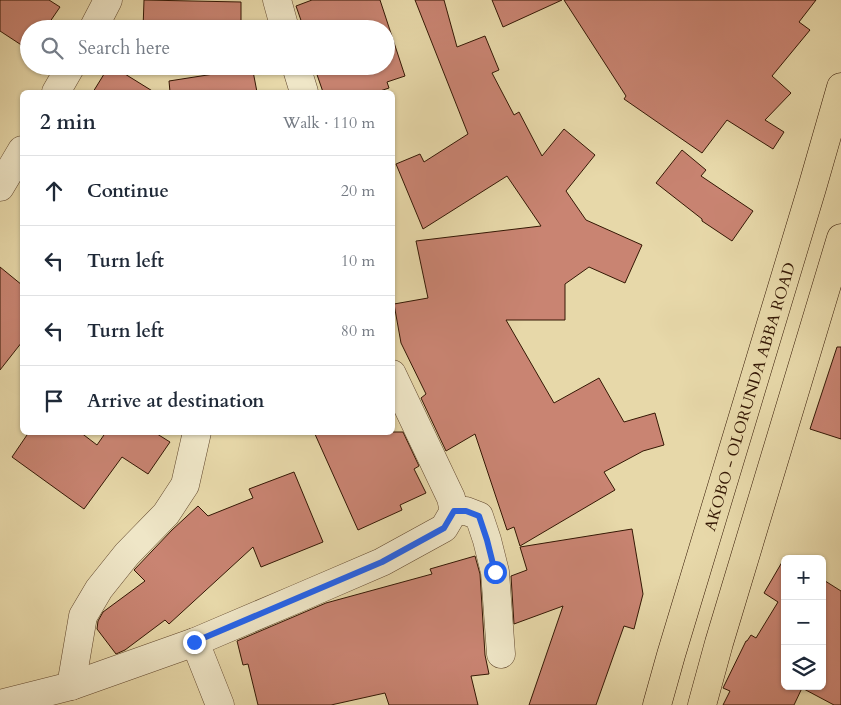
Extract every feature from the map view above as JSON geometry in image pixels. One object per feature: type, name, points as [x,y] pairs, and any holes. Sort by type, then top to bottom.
[{"type":"main road","name":"AKOBO - OLORUNDA ABBA ROAD","points":[[657,705],[841,86]]},
{"type":"main road","points":[[702,705],[841,238]]},
{"type":"street","points":[[98,20],[108,0]]},
{"type":"street","points":[[277,0],[283,20]]},
{"type":"street","points":[[57,90],[66,75]]},
{"type":"street","points":[[299,75],[303,90]]},
{"type":"street","points":[[9,188],[20,156]]},
{"type":"street","points":[[0,704],[71,686],[194,642],[382,562],[444,528],[454,511],[451,498],[395,380]]},
{"type":"street","points":[[71,686],[83,616],[99,589],[126,554],[166,514],[185,486],[196,435]]},
{"type":"street","points":[[454,511],[466,511],[479,516],[487,540],[495,572],[501,654]]},
{"type":"street","points":[[194,642],[220,705]]},
{"type":"building","points":[[0,0],[49,0],[60,7],[51,20],[20,20],[20,44],[0,31]]},
{"type":"building","points":[[144,0],[241,2],[241,20],[143,20]]},
{"type":"building","points":[[312,0],[380,0],[387,20],[301,20],[296,6]]},
{"type":"building","points":[[415,0],[444,0],[457,47],[485,36],[499,70],[492,73],[514,115],[519,112],[542,156],[564,129],[595,155],[566,191],[586,220],[642,245],[625,283],[589,267],[565,284],[565,320],[506,320],[554,403],[599,378],[624,422],[655,413],[664,445],[643,451],[604,472],[615,490],[520,546],[514,527],[507,530],[475,434],[446,451],[421,398],[426,394],[401,343],[395,310],[395,304],[428,298],[416,241],[541,226],[507,176],[423,229],[396,164],[420,154],[424,162],[468,134]]},
{"type":"building","points":[[492,0],[562,0],[503,27]]},
{"type":"building","points":[[564,0],[816,0],[799,22],[810,30],[772,76],[791,93],[765,120],[784,132],[773,149],[727,120],[702,153],[624,99],[626,96]]},
{"type":"building","points":[[395,46],[405,76],[387,82],[389,88],[383,90],[322,90],[317,75],[395,75]]},
{"type":"building","points":[[103,75],[127,75],[151,90],[94,90]]},
{"type":"building","points":[[207,75],[254,75],[257,90],[170,90],[169,81]]},
{"type":"building","points":[[682,150],[706,170],[701,176],[753,211],[732,241],[702,221],[702,219],[656,183]]},
{"type":"building","points":[[0,267],[20,283],[20,345],[0,370]]},
{"type":"building","points":[[837,347],[841,347],[841,439],[810,429]]},
{"type":"building","points":[[395,432],[403,432],[419,466],[414,469],[426,493],[400,505],[402,510],[358,530],[315,435],[395,435]]},
{"type":"building","points":[[27,435],[84,435],[97,445],[104,435],[159,435],[170,442],[148,474],[122,457],[84,509],[12,457]]},
{"type":"building","points":[[294,472],[323,542],[261,567],[253,547],[169,624],[165,620],[125,650],[116,654],[97,629],[98,621],[103,612],[145,581],[134,570],[172,530],[198,506],[208,516],[253,498],[249,489]]},
{"type":"building","points":[[632,529],[643,594],[634,629],[624,626],[596,705],[529,705],[563,606],[514,624],[511,576],[527,570],[520,547]]},
{"type":"building","points":[[475,556],[480,574],[485,655],[489,674],[471,676],[478,705],[389,705],[385,693],[331,705],[258,705],[248,664],[243,665],[237,641],[326,603],[432,574],[430,569]]},
{"type":"building","points":[[781,564],[781,690],[801,690],[794,705],[723,705],[730,691],[723,688],[746,641],[751,635],[756,638],[778,602],[764,593]]},
{"type":"building","points":[[826,582],[841,591],[841,705],[834,705],[806,690],[826,690]]},
{"type":"route","points":[[194,642],[382,562],[444,528],[454,511],[466,511],[479,516],[495,572]]}]
